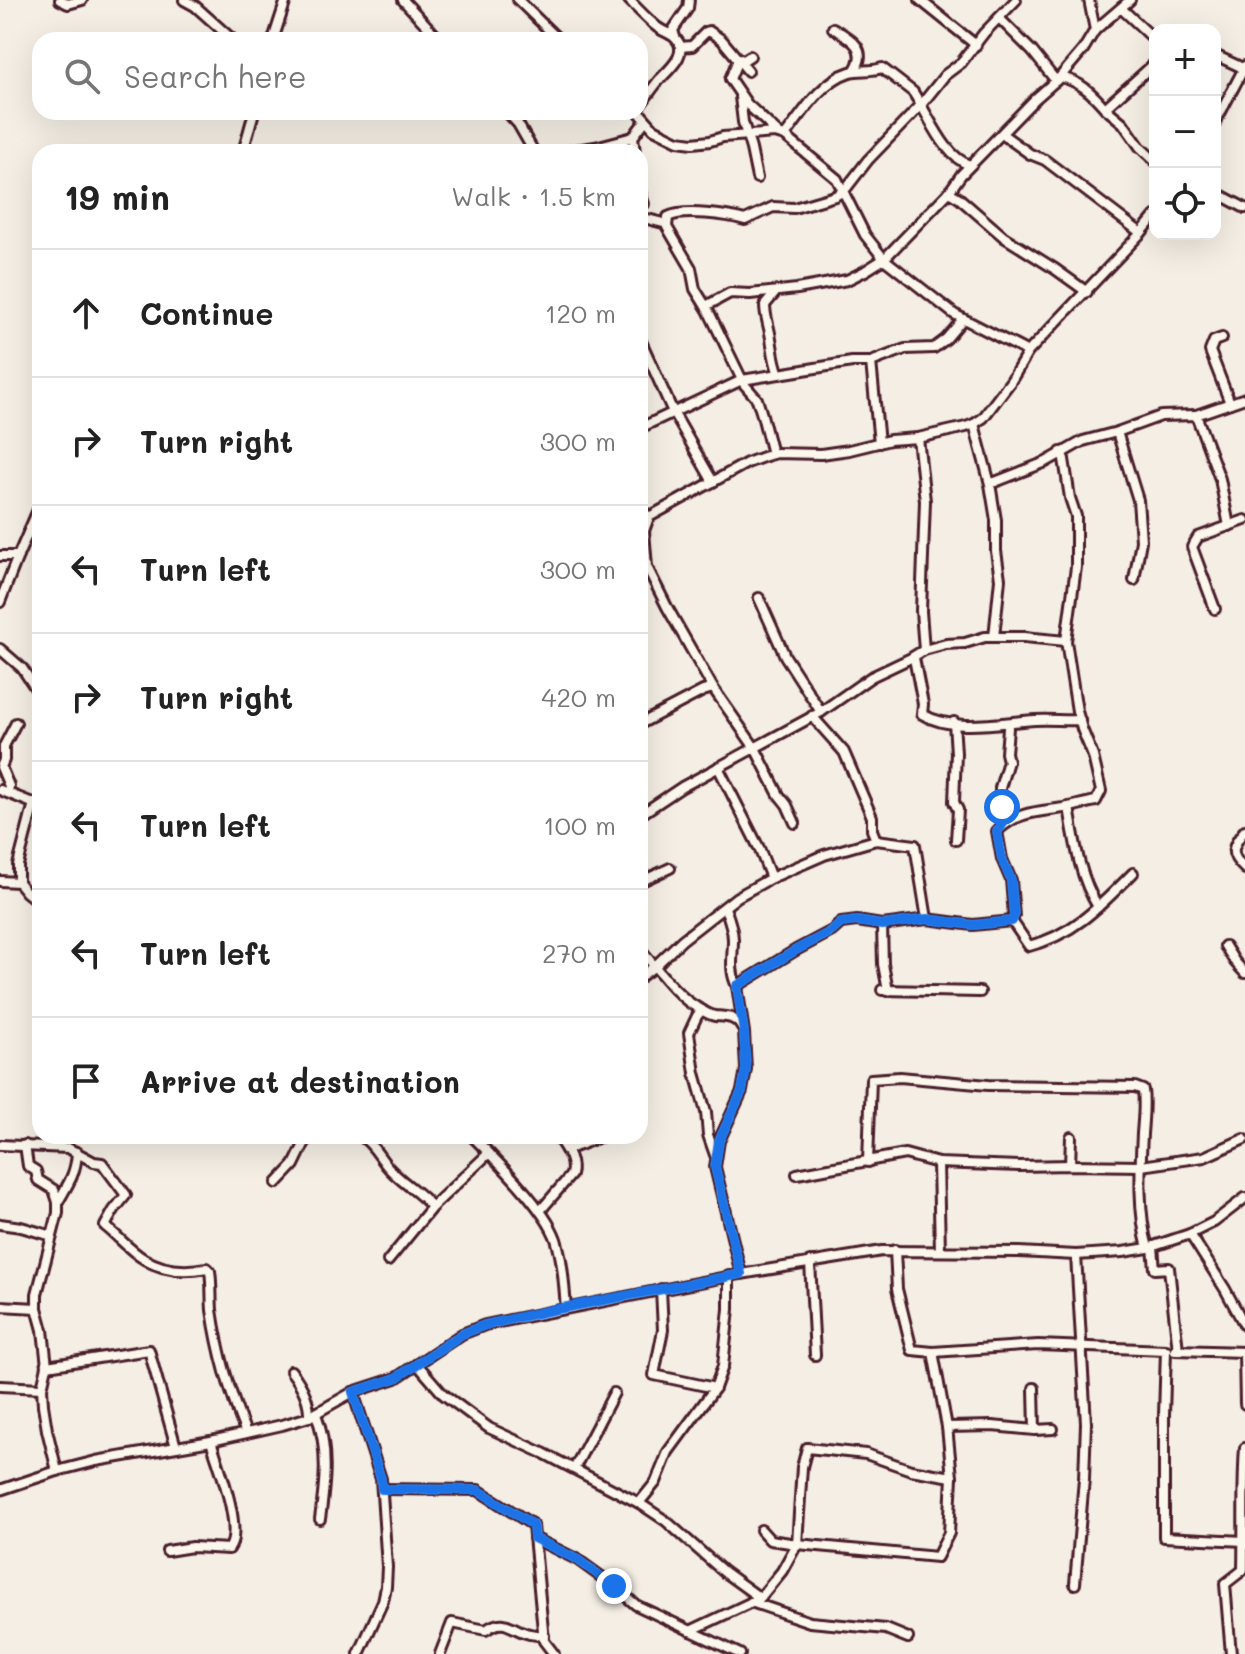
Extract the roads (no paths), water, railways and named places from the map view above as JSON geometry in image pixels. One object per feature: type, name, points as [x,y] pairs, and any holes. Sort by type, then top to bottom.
[{"type":"street","points":[[60,0],[68,4],[82,0]]},
{"type":"street","points":[[184,0],[198,3],[225,32]]},
{"type":"street","points":[[276,32],[286,0]]},
{"type":"street","points":[[403,0],[433,32]]},
{"type":"street","points":[[518,0],[551,32]]},
{"type":"street","points":[[629,0],[659,29],[678,42],[692,46],[709,31],[722,40],[748,71]]},
{"type":"street","points":[[648,95],[679,57],[673,30],[688,8],[689,0]]},
{"type":"street","points":[[920,0],[976,45]]},
{"type":"street","points":[[772,454],[757,399],[742,380],[695,289],[691,268],[667,227],[668,217],[674,214],[731,216],[745,220],[773,207],[794,208],[844,191],[868,160],[945,75],[961,63],[984,33],[1016,0]]},
{"type":"street","points":[[1089,0],[1095,30]]},
{"type":"street","points":[[706,306],[730,293],[750,294],[847,280],[884,259],[949,192],[970,165],[1058,79],[1083,50],[1095,30],[1130,0]]},
{"type":"street","points":[[1121,8],[1149,34]]},
{"type":"street","points":[[999,18],[1058,79],[1070,79],[1082,85],[1123,123],[1149,155]]},
{"type":"street","points":[[833,28],[853,39],[860,53],[860,62],[854,71]]},
{"type":"street","points":[[737,58],[744,60],[750,56]]},
{"type":"street","points":[[737,58],[730,79],[740,96],[837,179],[865,235],[884,259],[954,314],[1028,352]]},
{"type":"street","points":[[1221,58],[1245,68],[1221,112]]},
{"type":"street","points":[[606,144],[633,137],[645,121],[678,141],[693,143],[723,137],[781,134],[834,80],[854,71],[882,68],[913,92],[951,152],[970,165]]},
{"type":"street","points":[[1105,108],[1149,68]]},
{"type":"street","points":[[740,96],[757,178]]},
{"type":"street","points":[[245,144],[252,120]]},
{"type":"street","points":[[514,120],[529,144]]},
{"type":"street","points":[[1002,134],[1030,154],[1045,160],[1141,233]]},
{"type":"street","points":[[633,137],[634,144]]},
{"type":"street","points":[[949,192],[1004,237],[1087,292]]},
{"type":"street","points":[[1221,195],[1245,208]]},
{"type":"street","points":[[648,219],[667,224]]},
{"type":"street","points":[[649,517],[747,463],[772,454],[821,454],[849,450],[974,424],[983,418],[1011,381],[1028,352],[1149,223]]},
{"type":"street","points":[[776,291],[765,305],[765,318],[779,374]]},
{"type":"street","points":[[648,424],[742,380],[852,362],[871,362],[905,349],[934,348],[963,319]]},
{"type":"street","points":[[1222,338],[1214,341],[1210,351],[1230,403]]},
{"type":"street","points":[[648,356],[674,413],[713,482]]},
{"type":"street","points":[[871,362],[879,443]]},
{"type":"street","points":[[990,484],[1046,462],[1083,441],[1161,416],[1196,415],[1245,398]]},
{"type":"street","points":[[1196,415],[1220,479],[1229,526]]},
{"type":"street","points":[[974,424],[996,520],[1000,579],[994,637]]},
{"type":"street","points":[[1117,432],[1138,500],[1141,541],[1134,580]]},
{"type":"street","points":[[918,438],[925,501],[921,611],[924,650]]},
{"type":"street","points":[[1012,921],[1011,880],[1002,859],[997,831],[1032,811],[1096,801],[1101,791],[1074,696],[1066,641],[1076,567],[1076,516],[1061,452]]},
{"type":"street","points":[[1215,609],[1192,547],[1198,537],[1245,520]]},
{"type":"street","points":[[0,602],[32,524]]},
{"type":"street","points":[[0,556],[18,556]]},
{"type":"street","points":[[648,569],[713,688],[755,748],[795,823]]},
{"type":"street","points":[[759,598],[785,656],[817,714],[844,752],[872,817],[876,840]]},
{"type":"street","points":[[648,810],[682,787],[817,714],[871,677],[924,650],[985,637],[1066,641]]},
{"type":"street","points":[[0,649],[32,681]]},
{"type":"street","points":[[914,658],[923,704],[922,714],[929,718],[991,724],[1080,720]]},
{"type":"street","points":[[648,720],[713,688]]},
{"type":"street","points":[[954,722],[954,802],[958,810],[956,840]]},
{"type":"street","points":[[16,723],[4,746],[1,767],[9,786],[4,792],[32,802]]},
{"type":"street","points":[[1001,827],[1000,788],[1008,761],[1008,728]]},
{"type":"street","points":[[718,767],[771,878]]},
{"type":"street","points":[[1002,806],[1019,817]]},
{"type":"street","points":[[1069,807],[1080,869],[1088,892],[1098,907]]},
{"type":"street","points":[[32,820],[18,865],[18,882],[32,897]]},
{"type":"street","points":[[1245,830],[1234,844],[1233,854],[1245,869]]},
{"type":"street","points":[[648,971],[737,897],[824,855],[876,840],[915,845],[927,919]]},
{"type":"street","points":[[648,878],[670,868]]},
{"type":"street","points":[[1012,921],[1029,946],[1048,941],[1079,924],[1133,873]]},
{"type":"street","points":[[0,881],[18,882]]},
{"type":"street","points":[[715,1156],[742,1091],[746,1069],[744,1032],[737,986],[733,979],[733,938],[725,908]]},
{"type":"street","points":[[737,986],[841,923],[857,921],[882,925],[927,919],[973,925],[1012,921]]},
{"type":"street","points":[[882,925],[885,990],[980,992]]},
{"type":"street","points":[[1225,946],[1245,973]]},
{"type":"street","points":[[648,958],[680,997],[715,1016],[728,1016],[739,1022],[744,1032]]},
{"type":"street","points":[[702,1010],[689,1033],[708,1135],[715,1156],[716,1177],[741,1274]]},
{"type":"street","points":[[868,1162],[871,1079],[900,1077],[988,1085],[1135,1087],[1143,1090],[1142,1227],[1155,1269],[1169,1268],[1178,1350]]},
{"type":"street","points":[[1070,1165],[1071,1137]]},
{"type":"street","points":[[797,1174],[905,1154],[938,1163],[1141,1166],[1204,1157],[1244,1139]]},
{"type":"street","points":[[277,1183],[294,1165],[304,1144]]},
{"type":"street","points":[[371,1144],[388,1168],[432,1207]]},
{"type":"street","points":[[485,1144],[489,1153],[540,1211],[555,1236],[563,1271],[566,1308]]},
{"type":"street","points":[[540,1211],[571,1175],[572,1163],[562,1144]]},
{"type":"street","points":[[566,1150],[582,1144]]},
{"type":"street","points":[[0,1145],[68,1148],[102,1163],[126,1195],[105,1226],[144,1259],[182,1271],[207,1268],[210,1271],[212,1308],[223,1360],[231,1394],[246,1433]]},
{"type":"street","points":[[25,1145],[28,1166],[36,1171],[38,1180],[54,1190],[58,1202],[58,1213],[37,1294],[47,1366],[42,1388],[47,1430],[57,1471]]},
{"type":"street","points":[[58,1202],[72,1180],[77,1152]]},
{"type":"street","points":[[388,1261],[432,1207],[489,1153]]},
{"type":"street","points":[[938,1163],[940,1251]]},
{"type":"street","points":[[0,1490],[96,1461],[211,1441],[313,1415],[353,1392],[396,1378],[462,1334],[485,1325],[729,1276],[895,1250],[1076,1255],[1150,1248],[1214,1222],[1245,1198]]},
{"type":"street","points":[[0,1224],[52,1236]]},
{"type":"street","points":[[1190,1234],[1245,1326]]},
{"type":"street","points":[[895,1250],[897,1289],[912,1350],[933,1352],[1038,1345],[1245,1352],[1245,1404]]},
{"type":"street","points":[[1075,1584],[1086,1423],[1076,1255]]},
{"type":"street","points":[[810,1262],[815,1355]]},
{"type":"street","points":[[639,1503],[656,1482],[668,1452],[715,1388],[723,1366],[729,1276]]},
{"type":"street","points":[[661,1289],[663,1330],[654,1375],[715,1388]]},
{"type":"street","points":[[0,1306],[37,1308]]},
{"type":"street","points":[[47,1366],[149,1350],[176,1447]]},
{"type":"street","points":[[1166,1350],[1164,1537],[1244,1541]]},
{"type":"street","points":[[761,1530],[770,1540],[937,1557],[949,1533],[952,1477],[947,1427],[933,1352]]},
{"type":"street","points":[[417,1364],[443,1394],[489,1428],[639,1503],[666,1521],[756,1600],[810,1622],[886,1629],[908,1638]]},
{"type":"street","points":[[291,1371],[323,1431],[326,1462],[320,1519]]},
{"type":"street","points":[[0,1386],[42,1388]]},
{"type":"street","points":[[1034,1388],[1035,1430]]},
{"type":"street","points":[[353,1392],[381,1479],[386,1587],[380,1609],[359,1654]]},
{"type":"street","points":[[574,1469],[614,1393]]},
{"type":"street","points":[[947,1427],[1053,1429]]},
{"type":"street","points":[[167,1551],[192,1547],[222,1550],[229,1549],[233,1543],[233,1514],[211,1441]]},
{"type":"street","points":[[690,1631],[756,1600],[782,1571],[797,1544],[802,1467],[807,1448],[866,1454],[911,1470],[952,1477]]},
{"type":"street","points":[[1231,1654],[1225,1584],[1243,1570],[1245,1448]]},
{"type":"street","points":[[382,1489],[478,1490],[533,1525],[544,1641],[554,1654]]},
{"type":"street","points":[[534,1538],[578,1560],[636,1605],[740,1654]]},
{"type":"street","points":[[440,1654],[452,1623],[486,1630],[494,1624],[507,1623],[528,1634],[544,1636]]}]
